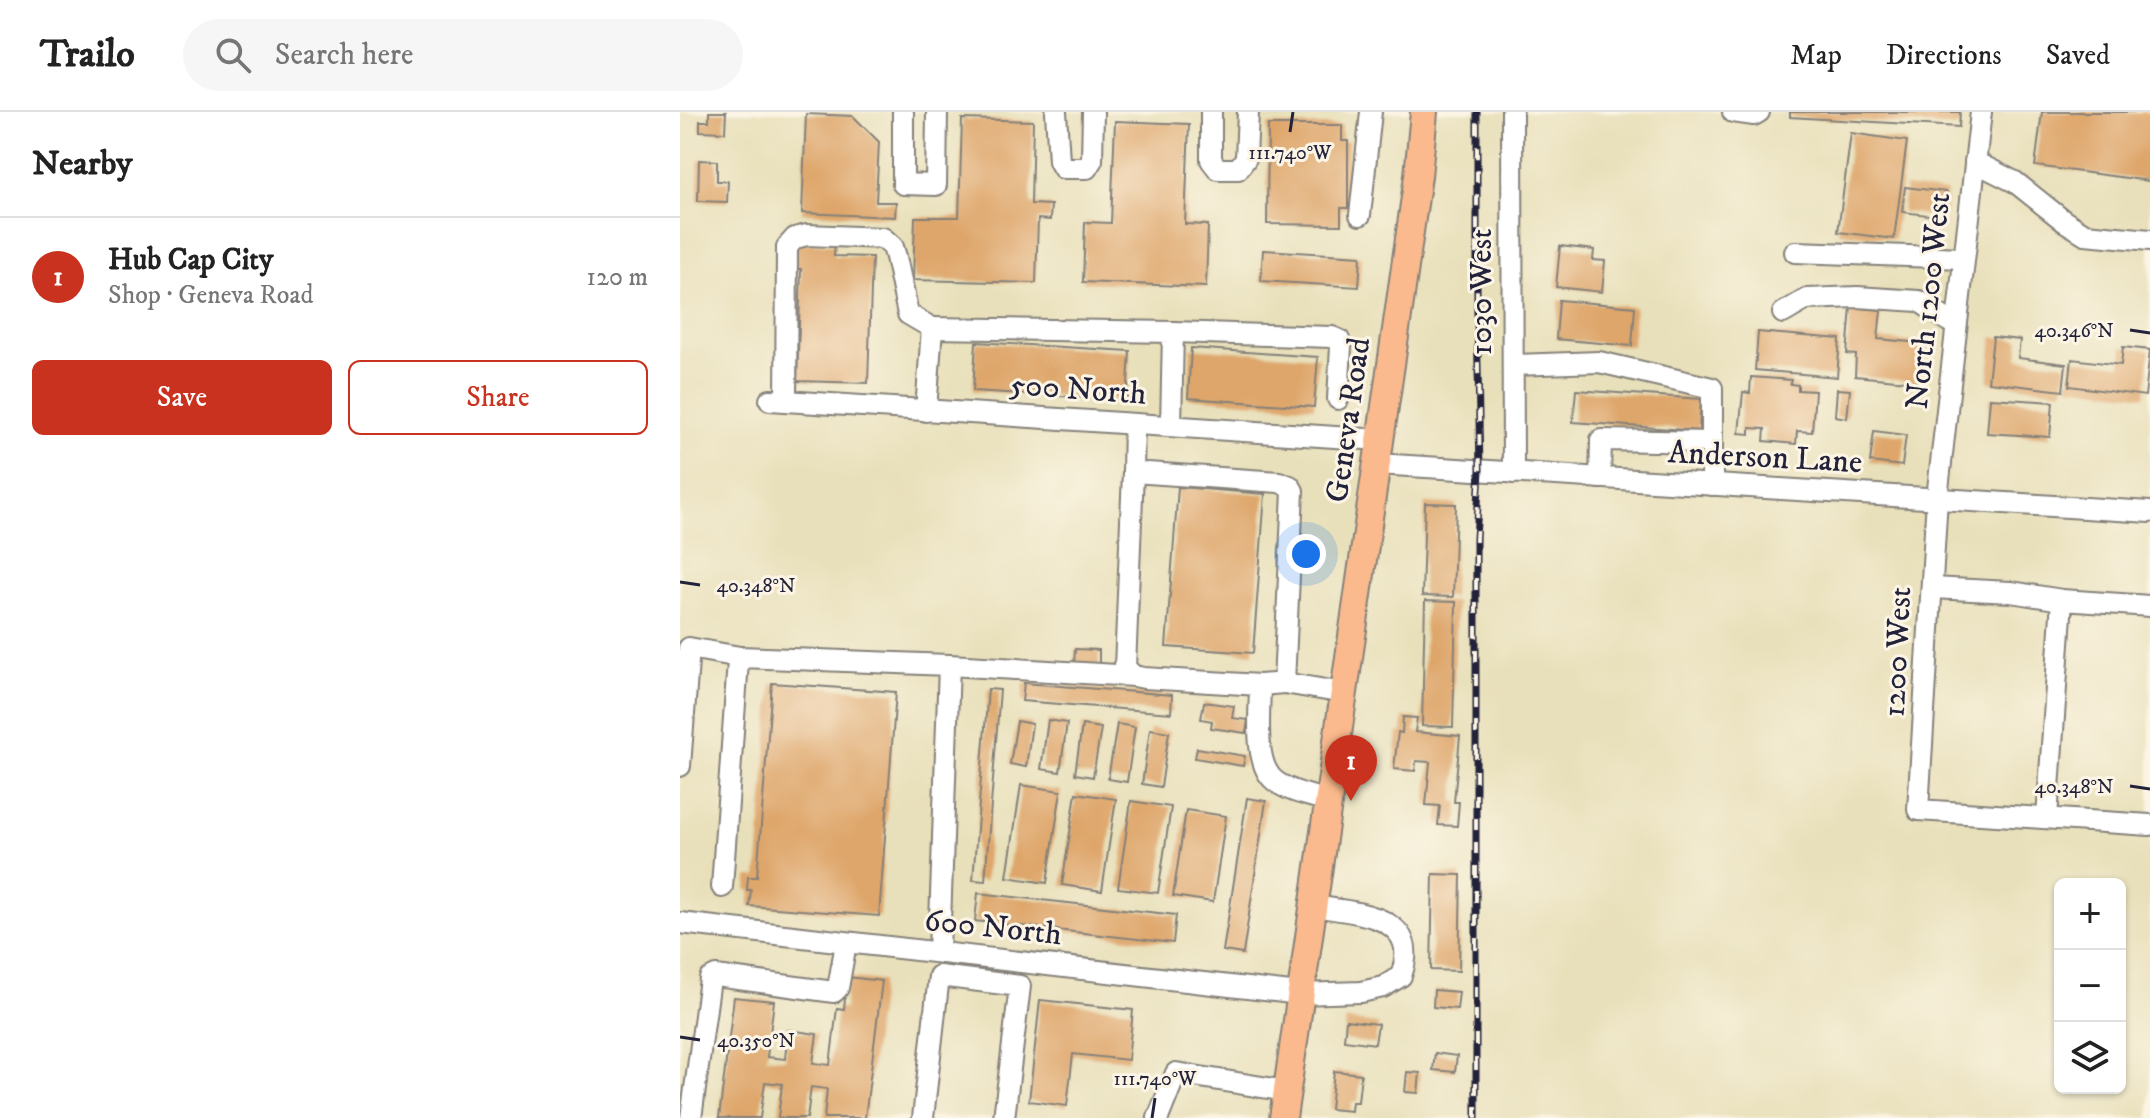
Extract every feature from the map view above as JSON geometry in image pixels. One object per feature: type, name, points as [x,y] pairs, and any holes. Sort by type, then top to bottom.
[{"type":"main road","name":"Geneva Road","points":[[1283,1118],[1416,192],[1424,112]]},
{"type":"street","points":[[903,112],[903,184],[936,185],[937,112]]},
{"type":"street","points":[[1056,112],[1059,161],[1063,168],[1087,168],[1092,160],[1093,112]]},
{"type":"street","points":[[1211,112],[1211,160],[1218,169],[1238,169],[1246,158],[1248,112]]},
{"type":"street","points":[[1360,215],[1371,112]]},
{"type":"street","name":"1030 West","points":[[1512,112],[1513,473]]},
{"type":"street","points":[[1717,112],[1754,115],[1759,112]]},
{"type":"street","name":"North 1200 West","points":[[1937,498],[1981,112]]},
{"type":"street","points":[[1975,162],[2015,182],[2085,234],[2150,240]]},
{"type":"street","name":"500 North","points":[[932,328],[908,314],[893,247],[883,238],[807,235],[795,238],[787,247],[778,401],[1171,426],[1379,452]]},
{"type":"street","points":[[1795,252],[1964,258]]},
{"type":"street","points":[[1783,313],[1807,299],[1857,297],[1919,301],[1956,326]]},
{"type":"street","points":[[926,411],[932,328],[1332,337],[1339,340],[1341,346],[1338,399]]},
{"type":"street","points":[[1171,426],[1173,332]]},
{"type":"street","points":[[1513,365],[1599,362],[1712,388],[1712,485]]},
{"type":"street","points":[[1134,424],[1125,668],[1134,676]]},
{"type":"street","points":[[1600,478],[1601,440],[1712,442]]},
{"type":"street","name":"Anderson Lane","points":[[1379,452],[1513,473],[2150,512]]},
{"type":"street","points":[[1133,472],[1279,482],[1290,486],[1293,491],[1284,683]]},
{"type":"street","name":"1200 West","points":[[1937,498],[1918,810],[2047,818]]},
{"type":"street","points":[[1932,588],[2150,606]]},
{"type":"street","points":[[2062,600],[2047,818],[2150,825]]},
{"type":"street","points":[[680,766],[689,648],[740,657],[949,665],[1260,685],[1284,683],[1344,693]]},
{"type":"street","points":[[722,887],[740,657]]},
{"type":"street","points":[[939,952],[949,665]]},
{"type":"street","points":[[1260,685],[1264,766],[1275,781],[1328,801]]},
{"type":"street","name":"600 North","points":[[680,923],[1300,994],[1361,992],[1383,987],[1401,976],[1406,963],[1403,937],[1391,924],[1361,914],[1313,906]]},
{"type":"street","points":[[691,1118],[688,1075],[710,979],[716,976],[834,992],[838,988],[846,943]]},
{"type":"street","points":[[923,1118],[939,976],[1020,986],[1004,1118]]},
{"type":"street","points":[[1158,1118],[1176,1073],[1286,1091]]},
{"type":"building","points":[[709,112],[726,112],[725,132],[700,131],[700,121],[709,121]]},
{"type":"building","points":[[1790,112],[1960,112],[1959,127],[1790,117]]},
{"type":"building","points":[[2042,112],[2150,112],[2150,181],[2035,166]]},
{"type":"building","points":[[806,114],[853,116],[879,142],[876,202],[896,202],[895,217],[802,213]]},
{"type":"building","points":[[962,119],[1033,121],[1031,204],[1051,205],[1050,220],[1038,219],[1036,283],[913,280],[915,217],[959,217]]},
{"type":"building","points":[[1115,121],[1189,124],[1185,224],[1208,225],[1206,287],[1083,282],[1085,222],[1111,223]]},
{"type":"building","points":[[1268,125],[1342,125],[1342,141],[1348,141],[1348,208],[1341,208],[1341,225],[1267,224]]},
{"type":"building","points":[[1851,133],[1907,141],[1894,239],[1838,232]]},
{"type":"building","points":[[699,160],[717,161],[717,181],[728,181],[727,202],[698,201]]},
{"type":"building","points":[[1905,187],[1947,192],[1944,217],[1902,212]]},
{"type":"building","points":[[792,243],[835,244],[834,256],[872,257],[868,383],[797,381],[801,269],[791,269]]},
{"type":"building","points":[[1560,246],[1594,250],[1593,260],[1605,261],[1602,292],[1556,287]]},
{"type":"building","points":[[1263,250],[1361,256],[1359,287],[1261,281]]},
{"type":"building","points":[[1559,300],[1635,307],[1632,346],[1556,339]]},
{"type":"building","points":[[1851,307],[1881,310],[1878,339],[1921,343],[1917,382],[1855,376],[1856,355],[1847,354]]},
{"type":"building","points":[[1758,332],[1840,339],[1837,377],[1755,370]]},
{"type":"building","points":[[1993,337],[2020,340],[2018,358],[2066,364],[2063,391],[1988,382]]},
{"type":"building","points":[[976,342],[1130,351],[1127,400],[973,391]]},
{"type":"building","points":[[2123,347],[2150,350],[2145,396],[2069,386],[2072,359],[2121,365]]},
{"type":"building","points":[[1191,348],[1318,357],[1314,407],[1188,398]]},
{"type":"building","points":[[1751,377],[1791,380],[1790,384],[1798,385],[1798,390],[1815,391],[1812,432],[1797,431],[1796,444],[1764,441],[1765,429],[1750,428],[1750,434],[1739,433],[1743,392],[1750,393]]},
{"type":"building","points":[[1837,389],[1850,390],[1847,418],[1835,416]]},
{"type":"building","points":[[1576,390],[1701,399],[1699,431],[1573,422]]},
{"type":"building","points":[[1990,398],[2053,402],[2050,437],[1987,433]]},
{"type":"building","points":[[1874,431],[1906,435],[1902,466],[1870,462]]},
{"type":"building","points":[[1178,487],[1265,494],[1253,653],[1166,647]]},
{"type":"building","points":[[1425,503],[1456,504],[1453,597],[1422,596]]},
{"type":"building","points":[[1425,601],[1456,602],[1453,727],[1422,726]]},
{"type":"building","points":[[1075,649],[1099,650],[1099,666],[1074,665]]},
{"type":"building","points":[[772,683],[896,692],[879,916],[749,906],[751,890],[747,890],[748,877],[757,877]]},
{"type":"building","points":[[1024,683],[1172,695],[1171,713],[1022,701]]},
{"type":"building","points":[[988,689],[1000,690],[985,881],[973,880]]},
{"type":"building","points":[[1204,702],[1234,706],[1232,718],[1248,720],[1246,733],[1211,728],[1212,721],[1201,719]]},
{"type":"building","points":[[1403,717],[1417,718],[1415,732],[1460,736],[1454,802],[1459,802],[1457,826],[1438,825],[1440,806],[1426,805],[1430,762],[1416,761],[1415,771],[1394,769]]},
{"type":"building","points":[[1048,720],[1067,723],[1060,772],[1041,769]]},
{"type":"building","points":[[1017,721],[1032,724],[1026,767],[1010,764]]},
{"type":"building","points":[[1117,724],[1135,727],[1127,782],[1108,779]]},
{"type":"building","points":[[1082,725],[1101,728],[1093,777],[1075,774]]},
{"type":"building","points":[[1150,729],[1169,732],[1161,787],[1142,784]]},
{"type":"building","points":[[1197,748],[1245,756],[1243,766],[1195,758]]},
{"type":"building","points":[[1021,785],[1061,791],[1047,883],[1007,877]]},
{"type":"building","points":[[1076,793],[1116,799],[1102,891],[1062,885]]},
{"type":"building","points":[[1247,798],[1266,801],[1243,954],[1223,951]]},
{"type":"building","points":[[1131,801],[1171,807],[1158,893],[1118,888]]},
{"type":"building","points":[[1186,810],[1226,816],[1213,902],[1173,896]]},
{"type":"building","points":[[1433,874],[1461,875],[1459,971],[1431,970]]},
{"type":"building","points":[[978,893],[1176,915],[1173,943],[975,921]]},
{"type":"building","points":[[847,977],[882,981],[865,1118],[824,1118],[827,1089],[811,1087],[807,1118],[778,1118],[782,1084],[765,1082],[760,1118],[719,1118],[734,997],[774,1001],[767,1057],[785,1059],[788,1030],[817,1034],[813,1063],[830,1065],[837,1008],[844,1009]]},
{"type":"building","points":[[1434,990],[1459,992],[1457,1009],[1433,1007]]},
{"type":"building","points":[[1040,1000],[1133,1010],[1128,1060],[1073,1054],[1067,1106],[1029,1101]]},
{"type":"building","points":[[1346,1020],[1378,1024],[1375,1044],[1344,1040]]},
{"type":"building","points":[[1435,1053],[1457,1056],[1455,1072],[1433,1070]]},
{"type":"building","points":[[1334,1071],[1361,1074],[1358,1102],[1352,1102],[1351,1111],[1330,1109]]},
{"type":"building","points":[[1407,1072],[1420,1073],[1418,1093],[1405,1092]]},
{"type":"railway","points":[[1476,1118],[1476,539],[1480,470],[1477,112]]},
{"type":"place","name":"Hub Cap City","points":[[1351,801]]}]
